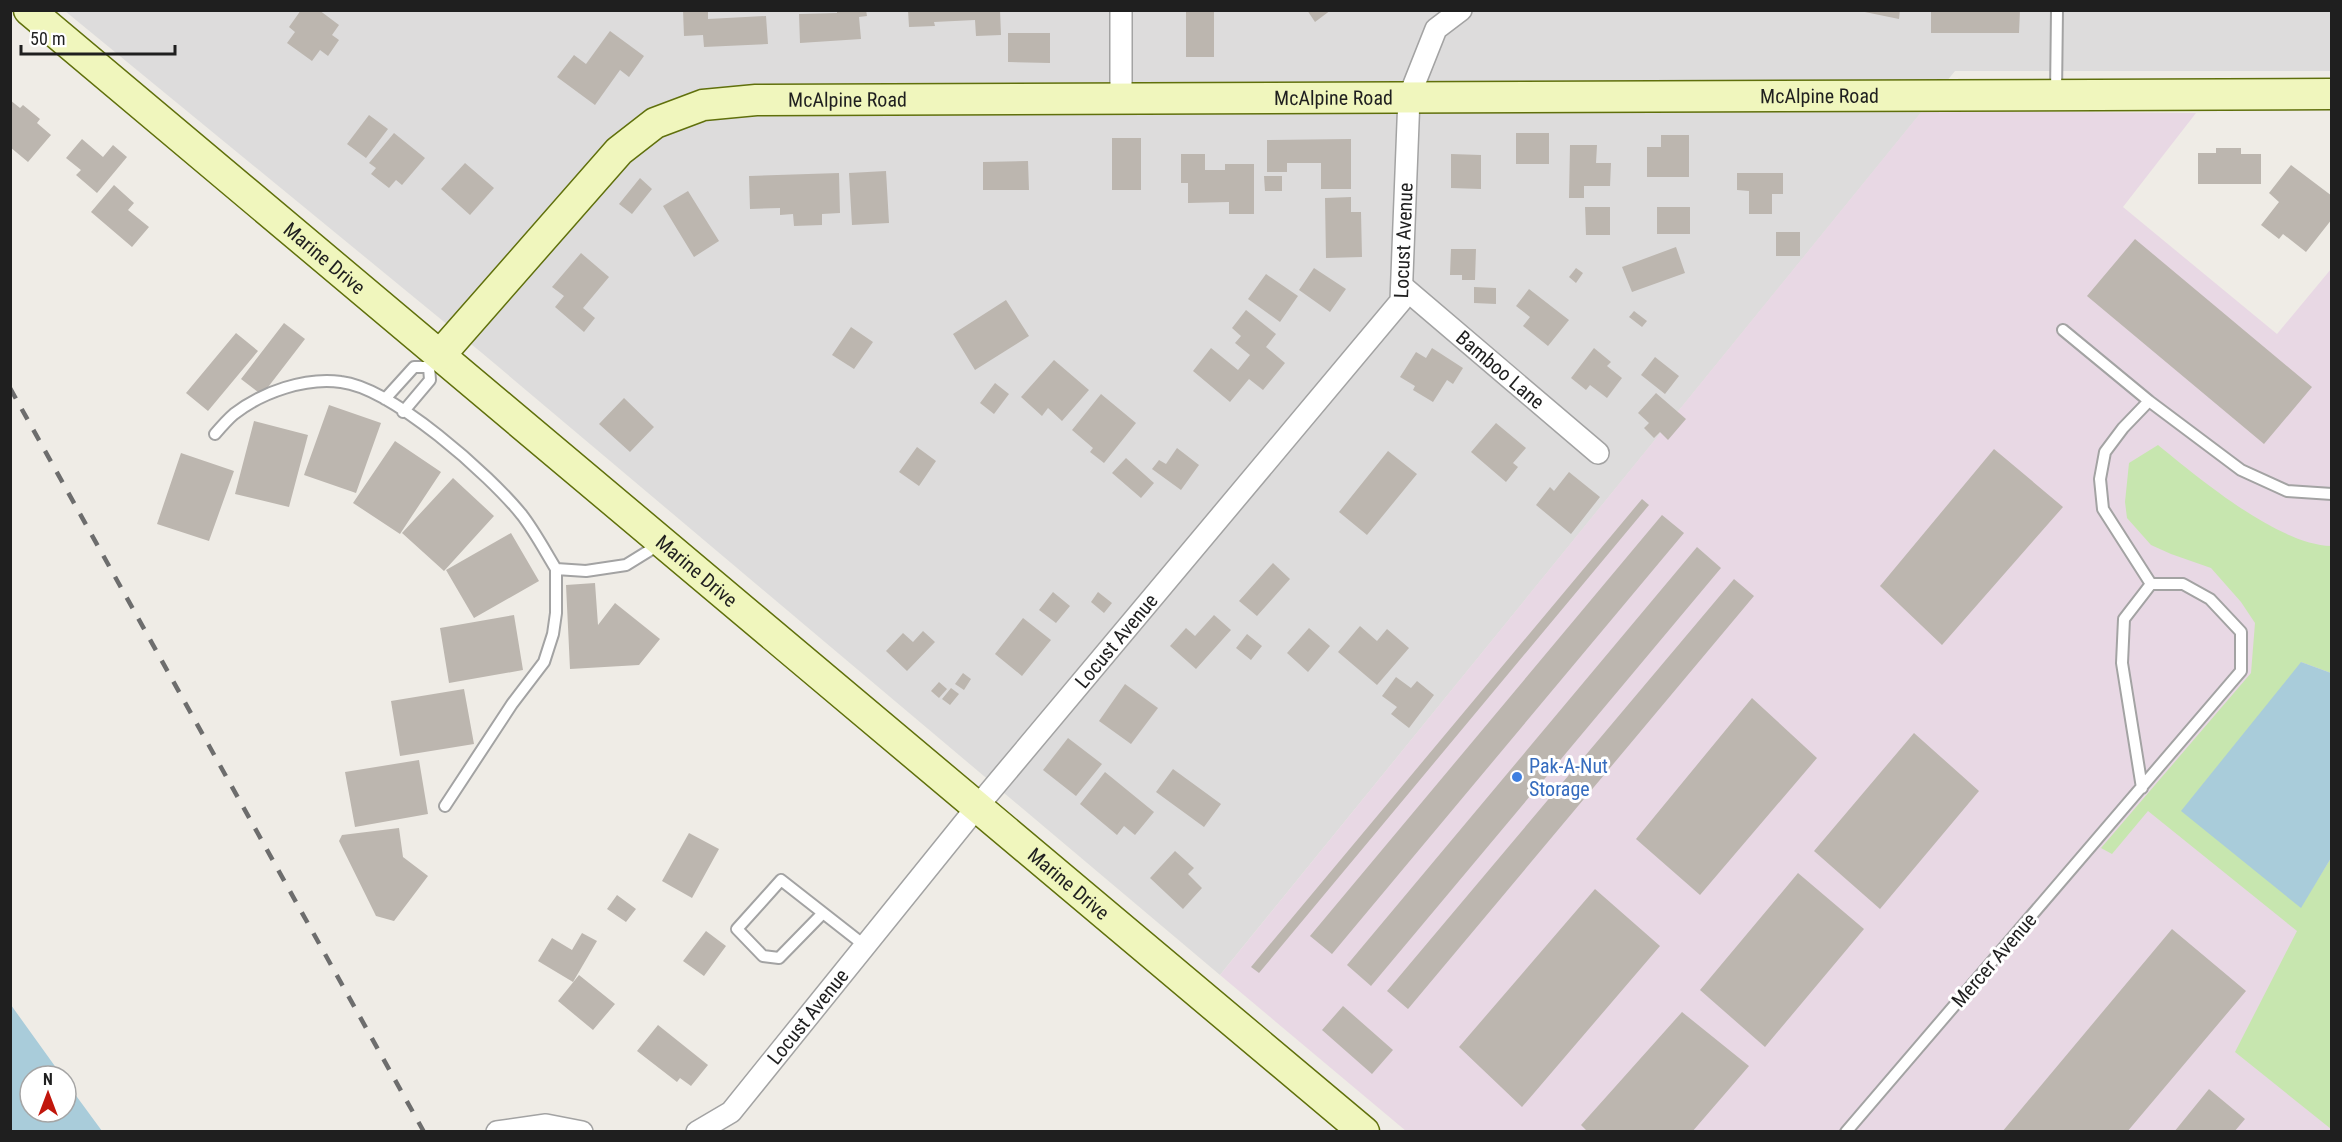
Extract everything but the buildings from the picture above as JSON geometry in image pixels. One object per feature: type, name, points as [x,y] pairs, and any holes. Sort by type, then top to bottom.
[{"type":"street","name":"Marine Drive","points":[[29,10],[434,361],[663,543],[1364,1131]]},
{"type":"street","points":[[1121,10],[1121,98]]},
{"type":"street","name":"Locust Avenue","points":[[697,1131],[731,1112],[977,807],[1401,301],[1409,97],[1436,30],[1461,10]]},
{"type":"street","name":"McAlpine Road","points":[[434,361],[619,151],[655,123],[703,105],[756,100],[2331,94]]},
{"type":"street","name":"Bamboo Lane","points":[[1402,286],[1598,453]]},
{"type":"street","points":[[497,1131],[546,1125],[582,1131]]},
{"type":"lane","points":[[2056,94],[2057,10]]},
{"type":"lane","points":[[2063,330],[2149,401],[2241,470],[2287,491],[2331,493]]},
{"type":"lane","points":[[385,399],[414,367],[434,361],[430,380],[404,412]]},
{"type":"lane","points":[[215,434],[234,414],[257,400],[283,389],[310,382],[340,381],[379,394],[453,447],[498,488],[523,517],[556,569],[556,613],[553,634],[544,662],[512,704],[445,806]]},
{"type":"lane","points":[[2142,788],[2122,663],[2124,619],[2151,584],[2103,509],[2100,479],[2105,452],[2123,428],[2149,401]]},
{"type":"lane","points":[[556,569],[586,571],[626,565],[663,543]]},
{"type":"lane","name":"Mercer Avenue","points":[[1846,1131],[2241,671],[2241,632],[2210,599],[2183,584],[2151,584]]},
{"type":"lane","points":[[823,913],[779,958],[763,956],[737,928],[781,880],[864,945]]},
{"type":"shaded area","points":[[2331,10],[2332,71],[1955,71],[1220,975],[482,353],[65,11]]},
{"type":"shaded area","points":[[1922,111],[2196,113],[2123,207],[2277,334],[2331,269],[2331,1131],[1406,1131],[1220,975]]},
{"type":"green space","points":[[2158,445],[2240,508],[2287,534],[2331,546],[2331,673],[2301,662],[2300,908],[2331,858],[2331,1129],[2235,1052],[2297,931],[2148,811],[2112,854],[2101,848],[2251,673],[2255,623],[2241,602],[2211,568],[2151,545],[2127,518],[2125,502],[2129,463]]},
{"type":"water","points":[[2301,662],[2331,673],[2331,858],[2301,908],[2181,811]]},
{"type":"water","points":[[11,1005],[53,1064],[18,1064],[18,1124],[78,1124],[78,1098],[102,1131],[11,1131]]},
{"type":"railway","points":[[10,388],[424,1132]]},
{"type":"place","name":"Pak-A-Nut Storage","points":[[1517,777]]}]
